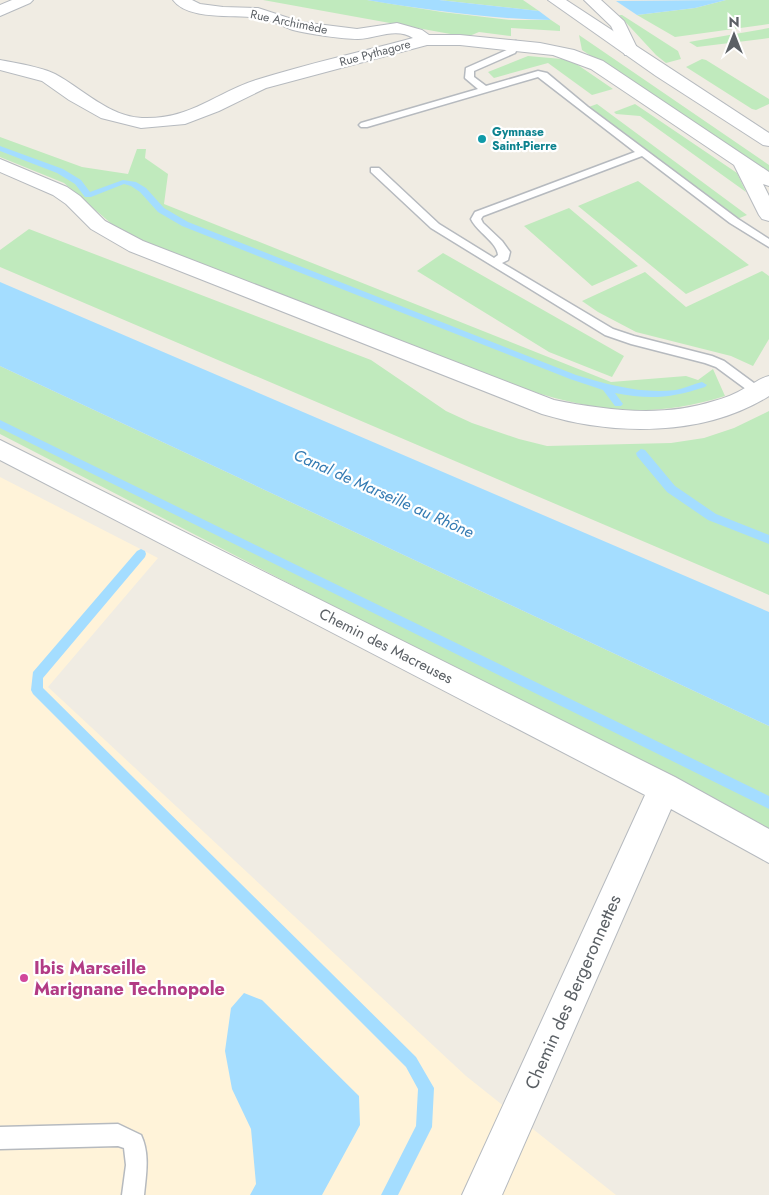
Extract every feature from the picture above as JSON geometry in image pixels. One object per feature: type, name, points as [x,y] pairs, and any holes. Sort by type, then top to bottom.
[{"type":"street","points":[[0,11],[25,0]]},
{"type":"street","name":"Rue Archimède","points":[[181,0],[196,8],[258,14],[306,27],[357,34],[396,28],[416,33],[426,40]]},
{"type":"street","points":[[592,0],[618,24],[631,52]]},
{"type":"street","points":[[557,1],[631,52],[769,141]]},
{"type":"street","name":"Rue Pythagore","points":[[0,65],[12,66],[48,77],[75,96],[107,114],[141,123],[179,120],[213,107],[260,84],[426,40],[546,47],[575,55],[597,65],[769,180]]},
{"type":"street","name":"Rue Pythagore","points":[[741,161],[769,215]]},
{"type":"street","points":[[0,165],[60,191],[82,208],[98,225],[136,246],[550,408],[610,419],[658,420],[696,415],[723,408],[764,388]]},
{"type":"street","name":"Chemin des Macreuses","points":[[0,449],[664,788],[769,847]]},
{"type":"street","name":"Chemin des Bergeronnettes","points":[[482,1195],[664,788]]},
{"type":"lane","points":[[485,90],[470,78],[469,70],[506,54],[516,44]]},
{"type":"lane","points":[[364,125],[538,74],[544,75],[585,109],[734,221],[769,244]]},
{"type":"lane","points":[[494,263],[504,257],[504,252],[496,240],[478,223],[476,219],[479,214],[644,152]]},
{"type":"lane","points":[[375,170],[435,226],[609,332],[631,340],[708,358],[764,388]]},
{"type":"lane","points":[[730,371],[742,361]]},
{"type":"lane","points":[[0,1138],[118,1135],[134,1142],[137,1165],[133,1195]]},
{"type":"shaded area","points":[[0,477],[158,558],[48,687],[466,1076],[616,1195],[0,1195]]},
{"type":"green space","points":[[263,0],[367,0],[442,12],[511,20],[551,20],[560,26],[560,31],[511,28],[511,36],[479,32],[467,37]]},
{"type":"green space","points":[[439,0],[523,0],[539,11]]},
{"type":"green space","points":[[726,0],[769,0],[769,24],[675,37],[637,15],[695,8]]},
{"type":"green space","points":[[619,15],[622,15],[678,51],[681,59],[666,63],[656,55]]},
{"type":"green space","points":[[769,28],[769,38],[697,47],[689,42]]},
{"type":"green space","points":[[579,35],[769,165],[769,175],[582,50]]},
{"type":"green space","points":[[528,56],[572,61],[613,89],[592,95],[548,63],[494,78],[488,72]]},
{"type":"green space","points":[[702,59],[769,99],[769,104],[756,110],[752,109],[686,67]]},
{"type":"green space","points":[[597,104],[747,215],[735,220],[586,108]]},
{"type":"green space","points":[[635,104],[737,173],[746,192],[640,116],[616,114],[614,112]]},
{"type":"green space","points":[[0,137],[82,167],[128,174],[137,149],[146,149],[145,158],[168,174],[164,204],[611,382],[686,376],[698,380],[713,369],[725,396],[673,408],[624,410],[576,403],[525,389],[140,240],[114,226],[64,183],[0,157]]},
{"type":"green space","points":[[638,181],[749,265],[686,294],[578,206]]},
{"type":"green space","points":[[569,208],[638,266],[592,286],[524,226]]},
{"type":"green space","points":[[29,229],[371,360],[446,411],[472,423],[519,439],[547,446],[671,443],[704,438],[734,428],[769,411],[769,595],[0,267],[0,250]]},
{"type":"green space","points":[[443,253],[624,356],[612,377],[549,352],[417,271]]},
{"type":"green space","points":[[762,271],[769,276],[769,339],[753,366],[731,356],[636,332],[598,312],[582,301],[645,272],[686,307]]},
{"type":"green space","points":[[0,366],[769,726],[769,831],[0,434]]},
{"type":"water","points":[[367,0],[439,0],[539,11],[551,20],[459,13]]},
{"type":"water","points":[[726,0],[695,8],[637,15],[616,1]]},
{"type":"water","name":"Canal de Marseille au Rhône","points":[[0,282],[769,612],[769,726],[0,366]]},
{"type":"water","points":[[244,993],[262,1000],[359,1096],[360,1125],[322,1195],[250,1195],[256,1184],[251,1129],[232,1089],[225,1051],[231,1008]]},
{"type":"waterway","points":[[0,148],[60,171],[78,182],[88,195],[123,182],[133,184],[143,190],[161,210],[185,224],[573,377],[606,388]]},
{"type":"waterway","points":[[606,388],[637,394],[677,393],[702,385]]},
{"type":"waterway","points":[[606,388],[618,404]]},
{"type":"waterway","points":[[0,424],[769,803]]},
{"type":"waterway","points":[[641,453],[671,489],[712,517],[769,540]]},
{"type":"waterway","points":[[141,554],[37,676],[37,690],[411,1062],[426,1088],[424,1127],[389,1195]]},
{"type":"place","name":"Gymnase Saint-Pierre","points":[[482,139]]},
{"type":"place","name":"Ibis Marseille Marignane Technopole","points":[[24,978]]}]
